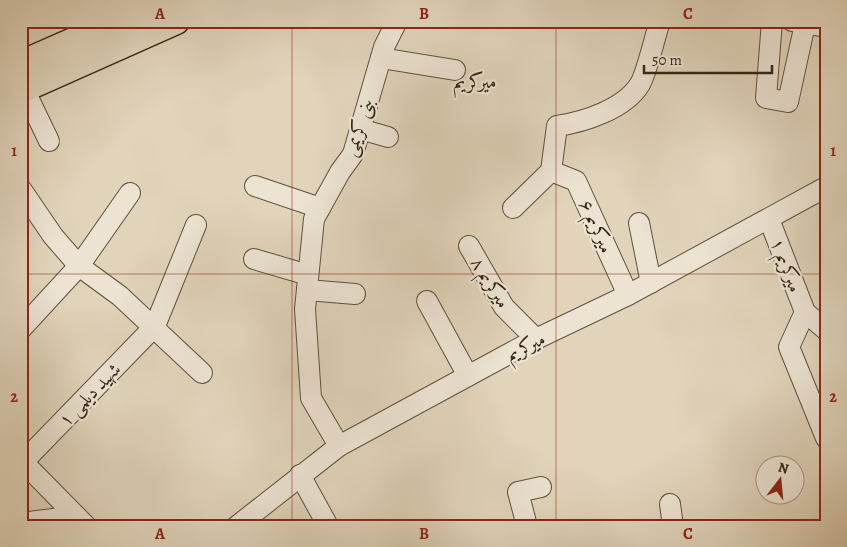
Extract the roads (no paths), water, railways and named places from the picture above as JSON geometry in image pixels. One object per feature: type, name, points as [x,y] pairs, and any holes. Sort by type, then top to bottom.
[{"type":"main road","points":[[22,81],[119,21]]},
{"type":"main road","points":[[22,81],[176,21]]},
{"type":"street","name":"بنی کریمی","points":[[339,446],[311,398],[305,309],[314,219],[340,172],[353,154],[381,58],[397,21]]},
{"type":"street","points":[[513,208],[551,171],[557,126],[572,124],[621,104],[641,84],[660,21]]},
{"type":"street","points":[[772,21],[766,98],[788,102],[798,23],[826,26]]},
{"type":"street","points":[[381,58],[455,70]]},
{"type":"street","points":[[22,81],[49,141]]},
{"type":"street","points":[[360,129],[388,137]]},
{"type":"street","name":"میرکریم ۶","points":[[551,171],[576,181],[628,295]]},
{"type":"street","points":[[255,186],[320,208]]},
{"type":"street","name":"میرکریم","points":[[238,525],[339,446],[536,339],[651,283],[826,187]]},
{"type":"street","points":[[21,189],[53,236],[79,266],[120,296],[155,326],[202,373]]},
{"type":"street","points":[[21,329],[79,266],[130,193]]},
{"type":"street","name":"۱ میرکریم","points":[[769,219],[805,312]]},
{"type":"street","points":[[639,223],[651,283]]},
{"type":"street","points":[[155,326],[196,225]]},
{"type":"street","name":"۸ میرکریم","points":[[469,246],[504,307],[536,339]]},
{"type":"street","points":[[254,259],[308,282],[355,294]]},
{"type":"street","points":[[427,301],[468,376]]},
{"type":"street","points":[[826,330],[805,312],[789,347],[826,438]]},
{"type":"street","name":"شهید دیلمی ۱","points":[[22,461],[155,326]]},
{"type":"street","points":[[22,461],[81,521]]},
{"type":"street","points":[[300,475],[328,526]]},
{"type":"street","points":[[527,526],[518,492],[542,487]]},
{"type":"street","points":[[670,504],[673,526]]},
{"type":"street","points":[[21,523],[81,521]]},
{"type":"district","name":"میرکریم","points":[[475,81]]}]
